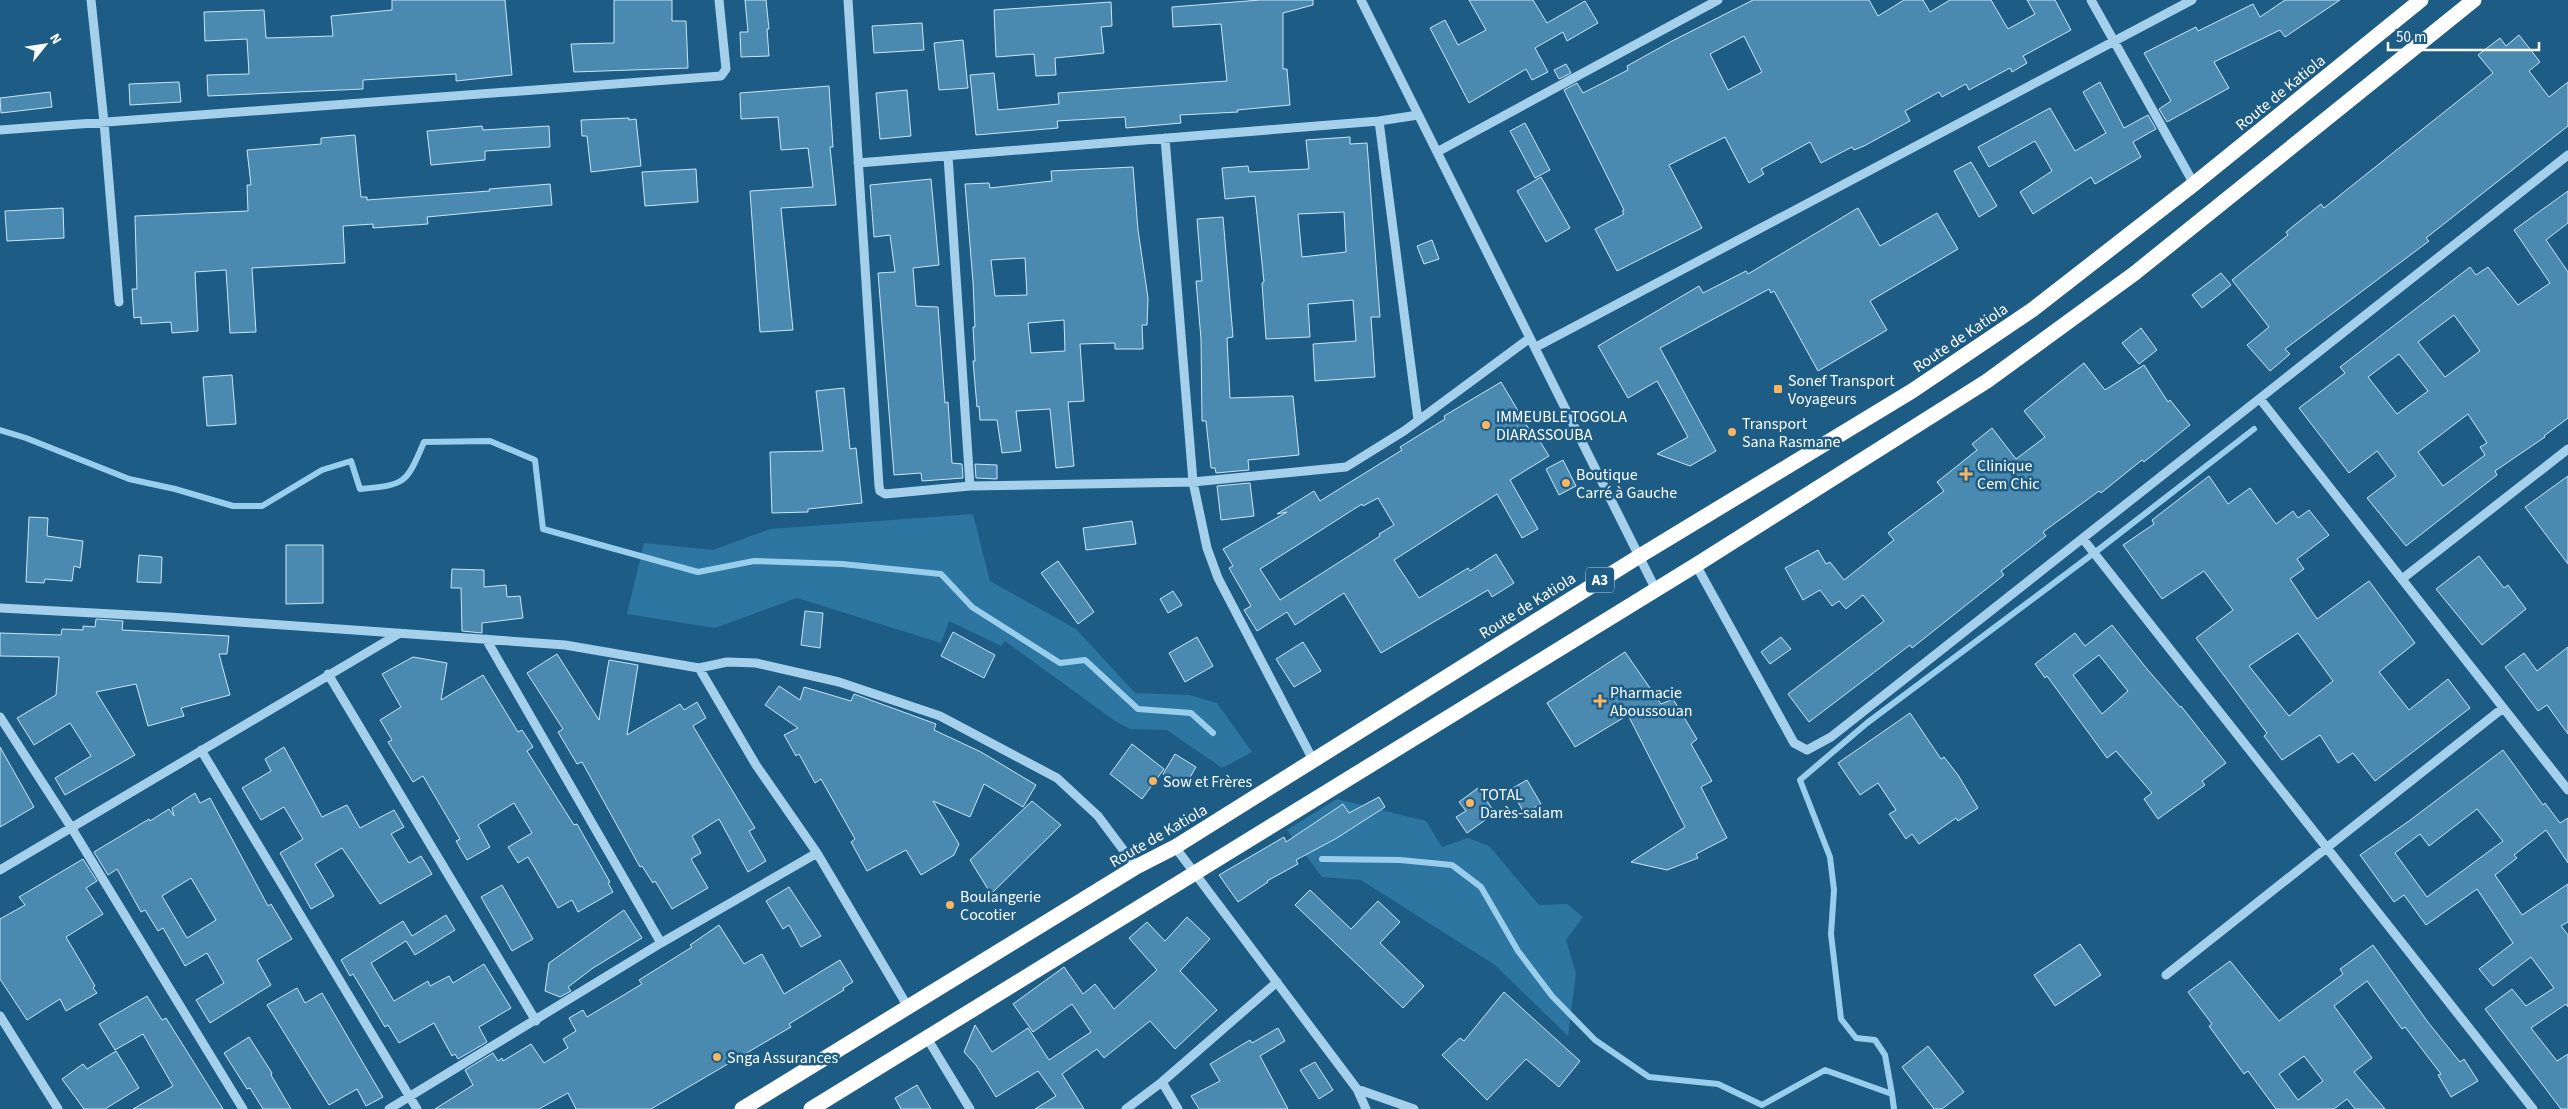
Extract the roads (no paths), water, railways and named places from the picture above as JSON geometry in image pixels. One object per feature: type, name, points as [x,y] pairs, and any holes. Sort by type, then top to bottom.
[{"type":"highway","name":"Route de Katiola","points":[[742,1109],[1136,867],[1175,847],[1638,556],[1928,380],[2032,310],[2194,184],[2421,0]]},
{"type":"highway","name":"A3","points":[[810,1109],[1196,874],[1656,590],[1987,381],[2052,336],[2135,273],[2474,0]]},
{"type":"street","points":[[91,0],[104,122],[118,302]]},
{"type":"street","points":[[0,130],[721,76],[726,69],[719,0]]},
{"type":"street","points":[[848,0],[880,491],[884,494],[970,486],[1193,482],[1346,467],[1418,420],[1530,338]]},
{"type":"street","points":[[1361,0],[1656,590]]},
{"type":"street","points":[[1437,152],[1718,0]]},
{"type":"street","points":[[2092,0],[2114,43],[2194,184]]},
{"type":"street","points":[[1536,347],[2114,43],[2192,0]]},
{"type":"street","points":[[858,163],[1379,121],[1418,115]]},
{"type":"street","points":[[1379,121],[1418,420]]},
{"type":"street","points":[[1165,138],[1193,482],[1207,548],[1218,578],[1313,760]]},
{"type":"street","points":[[1696,565],[1794,743],[1807,750],[1831,737],[2568,155]]},
{"type":"street","points":[[948,156],[970,486]]},
{"type":"street","points":[[2260,399],[2568,790]]},
{"type":"street","points":[[2402,579],[2568,449]]},
{"type":"street","points":[[2083,539],[2532,1109]]},
{"type":"street","points":[[0,608],[565,645],[699,668],[727,662],[756,664],[839,682],[940,716],[1057,778],[1098,816],[1136,867]]},
{"type":"street","points":[[0,870],[400,633]]},
{"type":"street","points":[[486,639],[661,943]]},
{"type":"street","points":[[699,668],[756,765],[816,853],[908,1007]]},
{"type":"street","points":[[328,674],[536,1021]]},
{"type":"street","points":[[2166,975],[2503,708]]},
{"type":"street","points":[[0,717],[71,827],[243,1109]]},
{"type":"street","points":[[201,750],[417,1109]]},
{"type":"street","points":[[1175,847],[1357,1089],[1366,1109]]},
{"type":"street","points":[[390,1109],[661,943],[816,853]]},
{"type":"street","points":[[1126,1109],[1162,1082],[1277,982]]},
{"type":"street","points":[[0,1016],[58,1109]]},
{"type":"street","points":[[927,1038],[970,1109]]},
{"type":"street","points":[[1162,1082],[1178,1109]]},
{"type":"street","points":[[1357,1089],[1414,1109]]},
{"type":"waterway","points":[[1892,1094],[1885,1055],[1875,1040],[1856,1038],[1841,1019],[1831,934],[1834,890],[1830,857],[1800,780],[1867,723],[2102,547],[2254,429]]},
{"type":"waterway","points":[[0,430],[26,438],[129,479],[175,489],[233,506],[262,506],[322,470],[351,461],[360,489],[387,486],[402,480],[408,474],[424,442],[490,441],[535,460],[543,529],[698,572],[754,561],[842,564],[941,574],[972,607],[1060,663],[1085,660],[1138,709],[1191,713],[1213,733]]},
{"type":"waterway","points":[[1322,859],[1400,860],[1452,865],[1481,887],[1518,951],[1552,996],[1595,1040],[1649,1077],[1718,1084],[1762,1105],[1825,1070],[1892,1094],[1894,1109]]},
{"type":"place","name":"Sonef Transport Voyageurs","points":[[1778,389]]},
{"type":"place","name":"IMMEUBLE TOGOLA DIARASSOUBA","points":[[1486,425]]},
{"type":"place","name":"Transport Sana Rasmane","points":[[1732,432]]},
{"type":"place","name":"Clinique Cem Chic","points":[[1966,474]]},
{"type":"place","name":"Boutique Carré à Gauche","points":[[1566,483]]},
{"type":"place","name":"Pharmacie Aboussouan","points":[[1600,701]]},
{"type":"place","name":"Sow et Frères","points":[[1153,781]]},
{"type":"place","name":"TOTAL Darès-salam","points":[[1470,803]]},
{"type":"place","name":"Boulangerie Cocotier","points":[[950,905]]},
{"type":"place","name":"Snga Assurances","points":[[717,1057]]}]
